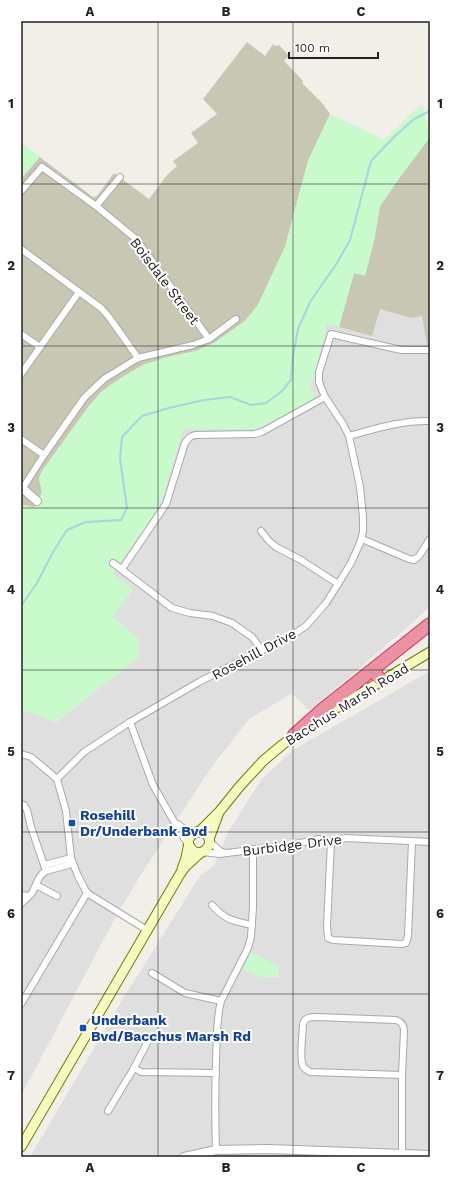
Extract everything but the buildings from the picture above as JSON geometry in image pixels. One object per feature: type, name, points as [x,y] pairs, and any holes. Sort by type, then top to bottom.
[{"type":"highway","points":[[294,736],[323,709],[430,624]]},
{"type":"highway","points":[[376,667],[376,674],[383,680]]},
{"type":"main road","name":"Bacchus Marsh Road","points":[[197,832],[219,812],[232,794],[251,773],[282,745],[319,718],[430,652]]},
{"type":"main road","name":"Bacchus Marsh Road","points":[[209,840],[219,812]]},
{"type":"main road","points":[[21,1147],[180,874],[185,867],[208,848],[209,840],[205,834],[197,832],[190,837],[180,874]]},
{"type":"main road","points":[[189,844],[193,851],[202,853]]},
{"type":"main road","points":[[21,1154],[35,1124]]},
{"type":"street","name":"Boisdale Street","points":[[21,190],[42,168],[96,206],[136,239],[209,339]]},
{"type":"street","points":[[96,206],[120,177]]},
{"type":"street","points":[[21,249],[101,308],[138,358]]},
{"type":"street","points":[[21,374],[79,292]]},
{"type":"street","points":[[37,500],[22,489],[84,398],[104,379],[138,358],[193,346],[209,339],[236,319]]},
{"type":"street","points":[[21,334],[40,347]]},
{"type":"street","name":"Rosehill Drive","points":[[57,779],[84,752],[130,722],[200,682],[262,650],[285,640],[306,626],[326,603],[351,563],[362,538],[364,517],[360,487],[348,436],[325,397],[319,382],[319,372],[331,334],[401,350],[428,350]]},
{"type":"street","points":[[122,569],[166,504],[185,443],[190,438],[195,435],[254,434],[262,432],[325,397]]},
{"type":"street","points":[[348,436],[416,420],[430,421]]},
{"type":"street","points":[[21,439],[44,455]]},
{"type":"street","points":[[261,531],[276,547],[301,560],[338,584]]},
{"type":"street","points":[[362,538],[414,560],[419,556],[430,539]]},
{"type":"street","points":[[113,562],[172,608],[190,613],[213,616],[232,623],[252,637],[262,650]]},
{"type":"street","points":[[130,722],[154,785],[180,832],[189,844]]},
{"type":"street","points":[[21,754],[31,757],[57,779],[66,811],[71,861],[87,893],[147,930]]},
{"type":"street","points":[[21,804],[24,805],[27,810],[31,827],[45,868],[29,896],[21,904]]},
{"type":"street","points":[[175,821],[184,829],[197,832]]},
{"type":"street","name":"Burbidge Drive","points":[[202,853],[225,853],[291,845],[319,839],[331,842],[345,838],[430,842]]},
{"type":"street","name":"Burbidge Drive","points":[[209,840],[220,851],[225,853]]},
{"type":"street","points":[[331,842],[327,926],[328,938],[333,940],[402,944],[406,943],[408,936],[412,842]]},
{"type":"street","points":[[216,1150],[217,1030],[221,1001],[248,948],[251,937],[253,849]]},
{"type":"street","points":[[45,868],[71,861]]},
{"type":"street","points":[[36,885],[57,896]]},
{"type":"street","points":[[21,1004],[87,893]]},
{"type":"street","points":[[21,895],[29,896]]},
{"type":"street","points":[[212,905],[226,918],[252,926]]},
{"type":"street","points":[[152,972],[185,993],[221,1001]]},
{"type":"street","points":[[402,1075],[310,1072],[304,1068],[301,1061],[304,1020],[311,1017],[316,1017],[400,1021],[404,1025],[402,1075],[402,1153]]},
{"type":"street","points":[[108,1111],[134,1068],[148,1041]]},
{"type":"street","points":[[134,1068],[141,1072],[216,1073]]},
{"type":"street","points":[[184,1157],[216,1150],[264,1149],[297,1153],[402,1153],[430,1155]]},
{"type":"shaded area","points":[[247,42],[265,56],[273,44],[275,46],[279,45],[289,56],[284,61],[303,81],[302,83],[322,103],[330,114],[308,161],[285,247],[258,305],[244,322],[214,343],[196,351],[168,357],[143,365],[101,392],[89,406],[42,471],[39,479],[42,492],[34,508],[25,505],[21,507],[21,143],[93,197],[97,196],[114,173],[149,199],[167,175],[177,166],[173,161],[198,143],[191,133],[217,114],[203,99]]},
{"type":"shaded area","points":[[430,137],[430,606],[309,711],[292,693],[249,719],[211,768],[140,876],[114,920],[21,1096],[21,717],[24,710],[56,722],[139,657],[139,639],[112,617],[112,573],[154,515],[161,502],[183,429],[255,429],[314,395],[310,388],[327,324],[365,275],[374,241],[380,206]]},
{"type":"shaded area","points":[[430,137],[430,363],[422,316],[412,318],[380,309],[372,336],[339,327],[354,273],[365,275],[374,241],[380,206]]},
{"type":"shaded area","points":[[430,671],[430,1157],[30,1157],[124,997],[169,925],[200,876],[214,866],[228,832],[262,779],[293,750]]},
{"type":"green space","points":[[423,105],[430,137],[380,206],[374,241],[365,276],[354,273],[339,327],[327,324],[310,388],[314,395],[313,399],[290,413],[255,429],[183,429],[161,502],[154,515],[112,573],[133,590],[112,617],[139,639],[139,657],[55,722],[24,710],[21,717],[21,507],[25,505],[34,508],[42,492],[39,479],[42,471],[89,406],[101,392],[143,365],[168,357],[196,351],[214,343],[244,322],[258,305],[285,247],[308,161],[330,114],[384,140],[418,107]]},
{"type":"green space","points":[[21,143],[40,157],[21,179]]},
{"type":"green space","points":[[251,952],[279,966],[279,977],[260,977],[243,969]]},
{"type":"waterway","points":[[21,606],[37,583],[53,552],[67,530],[86,522],[121,520],[127,508],[120,459],[122,437],[142,416],[204,400],[230,397],[251,405],[266,403],[282,391],[291,380],[293,356],[298,329],[310,302],[337,263],[350,240],[371,161],[414,119],[430,111]]},
{"type":"place","name":"Rosehill Dr/Underbank Bvd","points":[[72,823]]},
{"type":"place","name":"Underbank Bvd/Bacchus Marsh Rd","points":[[83,1028]]}]
